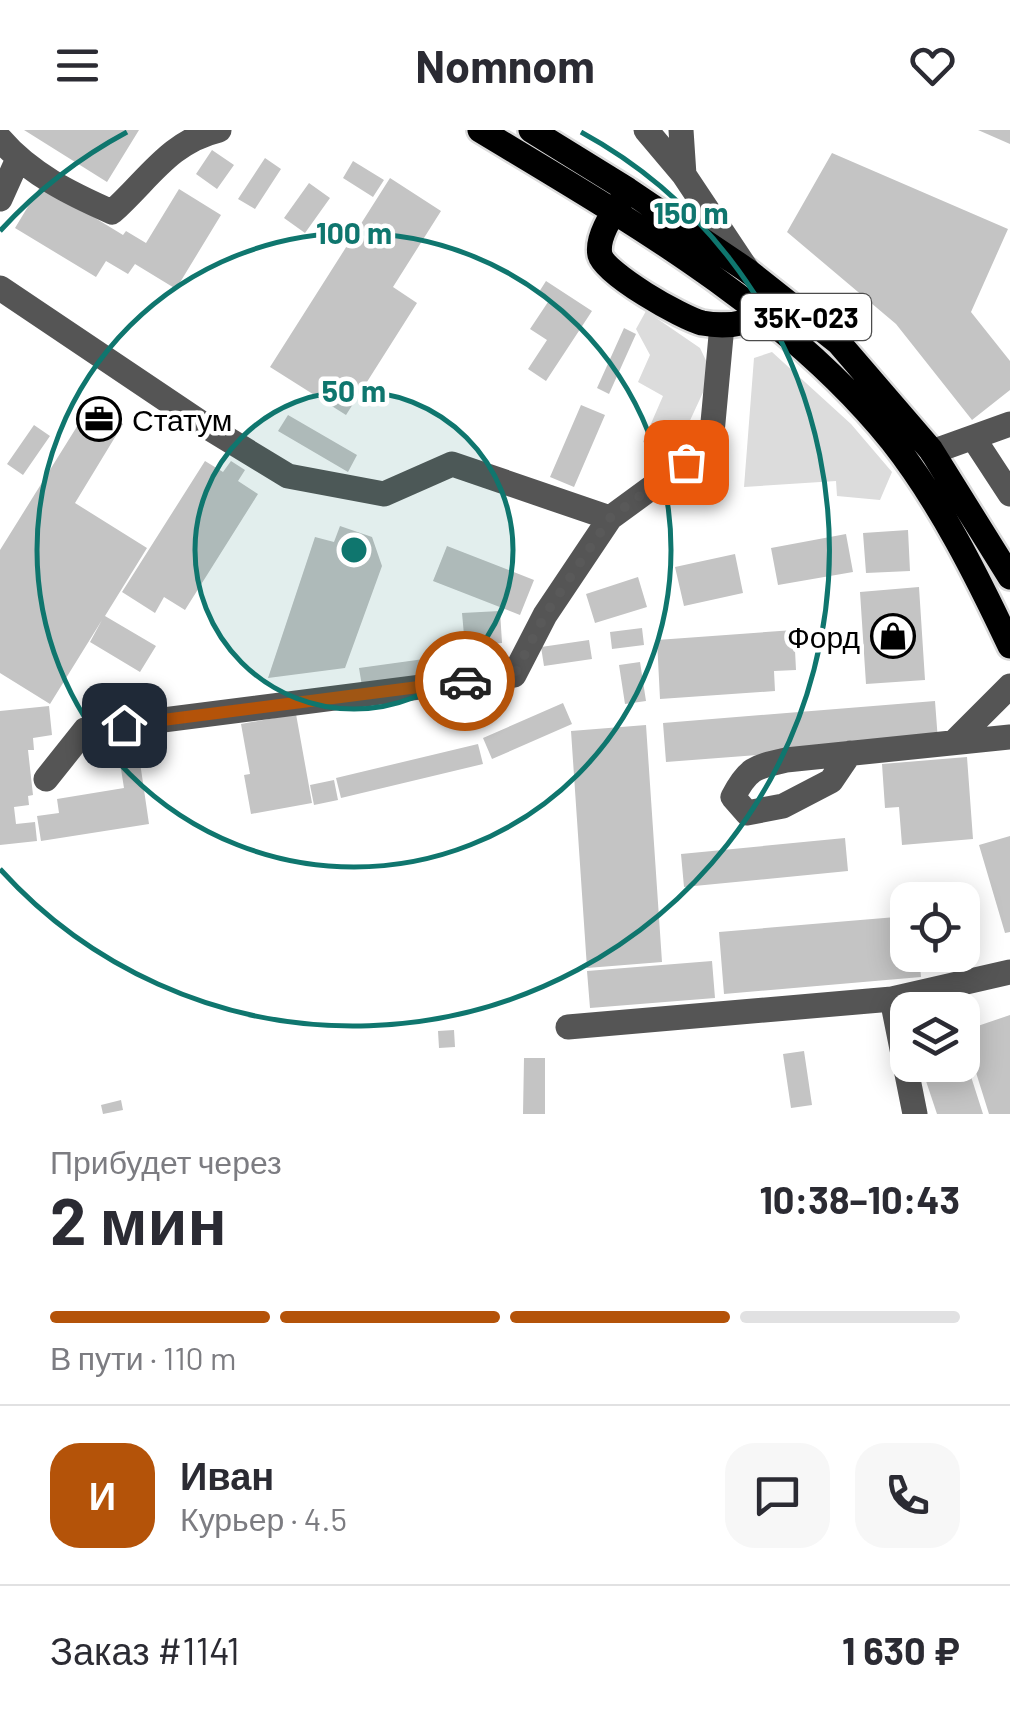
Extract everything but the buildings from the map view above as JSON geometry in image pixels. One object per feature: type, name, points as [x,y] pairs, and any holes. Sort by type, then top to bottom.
[{"type":"main road","name":"35К-023","points":[[480,130],[748,271],[839,343],[932,452],[1010,577]]},
{"type":"main road","name":"35К-023","points":[[530,130],[763,315],[825,370],[893,443],[978,578],[1010,646]]},
{"type":"main road","points":[[621,201],[600,241],[599,252],[610,270],[682,316],[702,323],[747,324],[763,315]]},
{"type":"lane","points":[[0,140],[18,160],[74,195],[112,212],[146,182],[173,149],[197,135],[219,130]]},
{"type":"lane","points":[[646,130],[684,175],[748,271]]},
{"type":"lane","points":[[680,130],[684,175]]},
{"type":"lane","points":[[0,199],[18,160]]},
{"type":"lane","points":[[0,288],[201,423],[288,476],[384,494],[452,464],[610,518]]},
{"type":"lane","points":[[46,779],[85,730],[514,675],[545,615],[610,518],[711,444],[722,325]]},
{"type":"lane","points":[[932,452],[1010,424]]},
{"type":"lane","points":[[974,439],[1010,494]]},
{"type":"lane","points":[[956,740],[1010,686]]},
{"type":"lane","points":[[850,754],[1010,737]]},
{"type":"lane","points":[[923,992],[1010,972]]},
{"type":"lane","points":[[568,1027],[890,999]]},
{"type":"lane","points":[[908,1082],[914,1114]]},
{"type":"shaded area","points":[[646,311],[700,348],[712,373],[674,455],[643,442],[663,396],[638,382],[650,355],[636,329]]},
{"type":"shaded area","points":[[772,352],[851,424],[892,472],[880,500],[837,496],[836,481],[744,487],[754,358]]},
{"type":"way so far","points":[[465,681],[514,675],[545,615],[610,518],[686,462]]},
{"type":"place","name":"Статум","points":[[99,419]]},
{"type":"place","name":"Форд","points":[[893,636]]},
{"type":"route","points":[[124,725],[465,681]]}]
